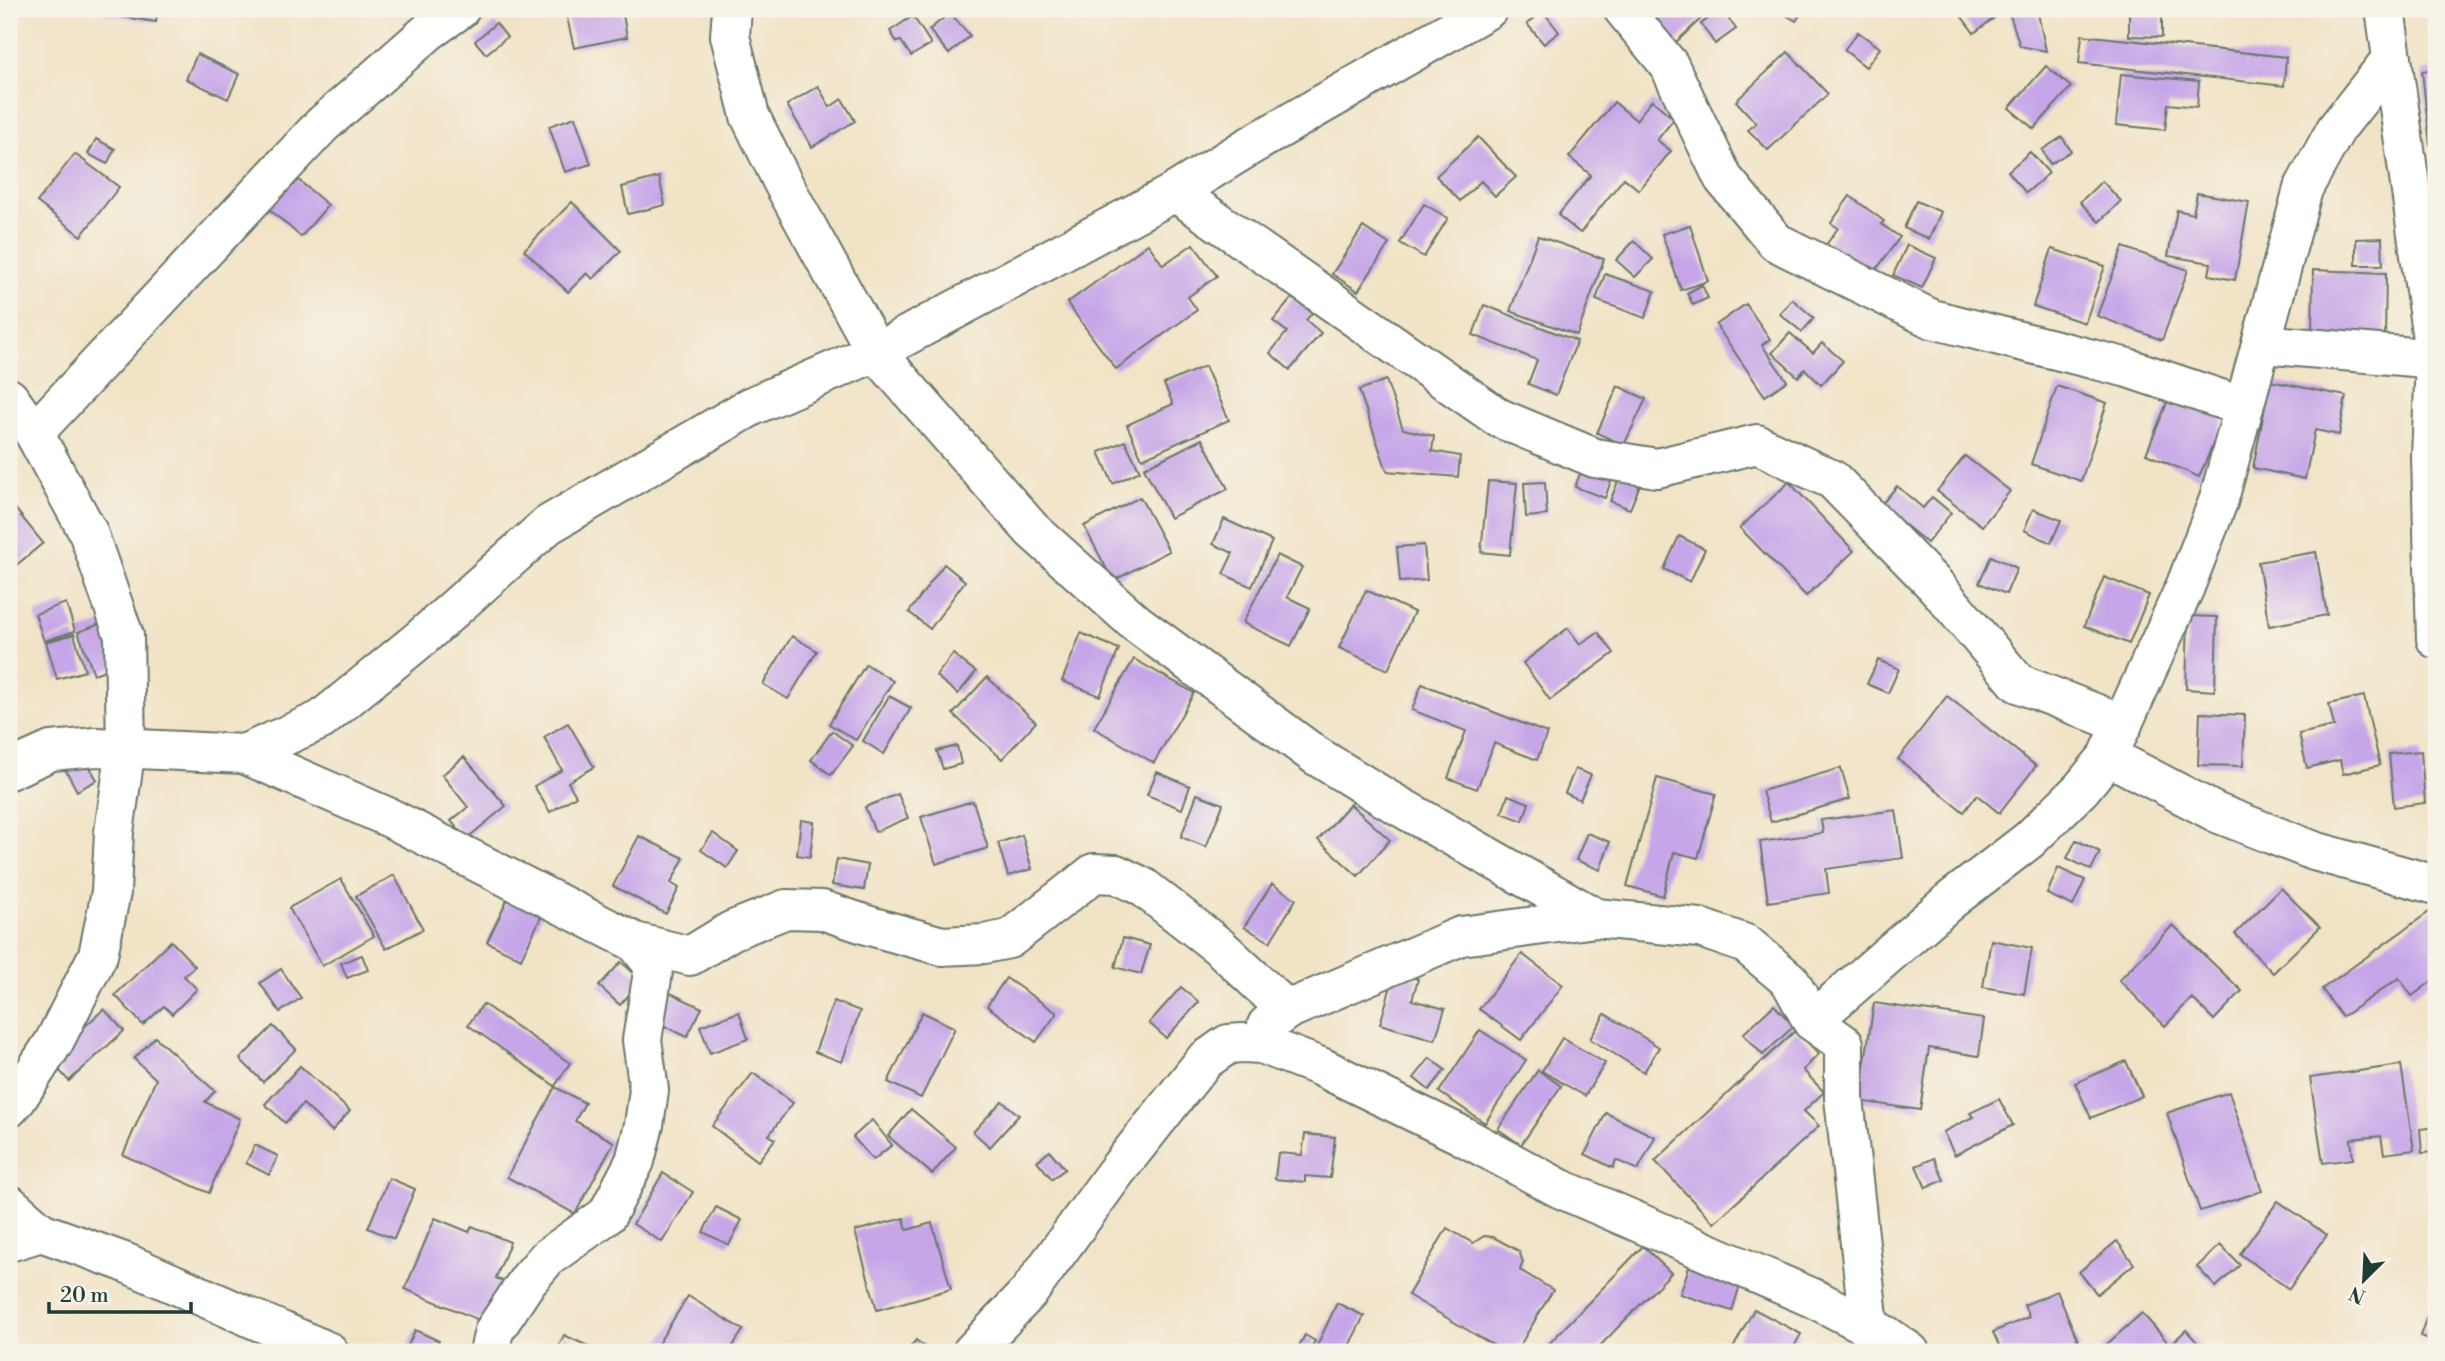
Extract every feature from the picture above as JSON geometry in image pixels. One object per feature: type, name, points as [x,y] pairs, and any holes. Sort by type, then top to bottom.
[{"type":"street","points":[[34,433],[322,125],[426,20],[460,9]]},
{"type":"street","points":[[732,9],[730,36],[750,116],[783,183],[876,352],[1032,530],[1136,623],[1315,755],[1385,799],[1597,919]]},
{"type":"street","points":[[244,754],[321,720],[420,639],[548,526],[752,406],[876,352],[1175,192],[1488,9]]},
{"type":"street","points":[[1623,9],[1669,65],[1723,178],[1776,243],[1931,319],[2128,368],[2244,407]]},
{"type":"street","points":[[2385,9],[2435,359],[2431,457],[2436,639]]},
{"type":"street","points":[[1812,1021],[1951,900],[2029,840],[2081,789],[2116,740],[2185,587],[2219,499],[2303,189],[2336,129],[2392,58]]},
{"type":"street","points":[[1175,192],[1499,418],[1595,458],[1657,468],[1757,444],[1833,480],[1936,586],[2018,683],[2116,740],[2217,813],[2314,851],[2436,885]]},
{"type":"street","points":[[2262,344],[2435,359]]},
{"type":"street","points":[[9,398],[34,433],[88,532],[124,636],[126,748],[114,832],[111,892],[98,955],[54,1042],[9,1108]]},
{"type":"street","points":[[9,769],[51,751],[96,747],[244,754],[390,818],[635,942],[690,956],[731,931],[786,909],[822,910],[942,946],[984,944],[1009,939],[1094,873],[1116,874],[1143,887],[1221,948],[1287,1010]]},
{"type":"street","points":[[1243,1042],[1287,1010],[1461,936],[1597,919],[1700,929],[1746,944],[1790,981],[1812,1021],[1844,1044],[1844,1098],[1868,1326]]},
{"type":"street","points":[[489,1352],[494,1331],[528,1280],[547,1258],[607,1215],[635,1161],[649,1090],[642,1040],[654,966],[635,942]]},
{"type":"street","points":[[972,1352],[1029,1292],[1115,1173],[1204,1061],[1228,1045],[1243,1042],[1261,1044],[1321,1067],[1459,1134],[1559,1188],[1815,1299],[1868,1326],[1910,1352]]},
{"type":"street","points":[[9,1205],[25,1237],[124,1262],[329,1352]]},
{"type":"building","points":[[105,9],[158,9],[156,22],[104,14]]},
{"type":"building","points":[[565,9],[622,9],[627,37],[574,48]]},
{"type":"building","points":[[1655,9],[1711,9],[1672,46],[1645,18]]},
{"type":"building","points":[[1721,9],[1736,29],[1715,44],[1701,24]]},
{"type":"building","points":[[1776,9],[1804,9],[1796,21]]},
{"type":"building","points":[[1956,9],[1988,9],[1994,18],[1974,33]]},
{"type":"building","points":[[2008,9],[2037,9],[2046,51],[2020,46]]},
{"type":"building","points":[[2129,9],[2162,9],[2162,37],[2129,36]]},
{"type":"building","points":[[1543,11],[1559,32],[1544,44],[1527,24]]},
{"type":"building","points":[[950,13],[970,36],[949,54],[929,30]]},
{"type":"building","points":[[913,16],[931,44],[911,56],[890,31]]},
{"type":"building","points":[[496,23],[507,37],[486,54],[475,41]]},
{"type":"building","points":[[1858,32],[1880,48],[1866,67],[1844,50]]},
{"type":"building","points":[[2082,35],[2286,57],[2284,86],[2079,63]]},
{"type":"building","points":[[1788,52],[1828,94],[1768,150],[1748,130],[1756,123],[1736,101]]},
{"type":"building","points":[[197,54],[239,74],[228,99],[186,79]]},
{"type":"building","points":[[2046,66],[2071,87],[2034,129],[2009,108]]},
{"type":"building","points":[[2436,69],[2436,144],[2430,144],[2422,71]]},
{"type":"building","points":[[2121,74],[2199,81],[2197,107],[2168,104],[2165,130],[2116,125]]},
{"type":"building","points":[[818,86],[830,107],[842,99],[855,121],[812,147],[787,105]]},
{"type":"building","points":[[1652,100],[1674,119],[1657,140],[1671,151],[1639,190],[1624,178],[1580,233],[1558,215],[1591,175],[1569,157],[1614,102],[1636,120]]},
{"type":"building","points":[[575,117],[591,164],[565,172],[549,126]]},
{"type":"building","points":[[1478,137],[1516,177],[1495,196],[1481,181],[1460,201],[1436,176]]},
{"type":"building","points":[[2062,137],[2071,151],[2050,164],[2042,150]]},
{"type":"building","points":[[96,139],[115,149],[107,164],[88,154]]},
{"type":"building","points":[[2030,152],[2049,173],[2026,193],[2008,171]]},
{"type":"building","points":[[75,154],[119,187],[81,236],[37,202]]},
{"type":"building","points":[[659,177],[665,205],[628,214],[622,187]]},
{"type":"building","points":[[296,178],[328,205],[301,237],[269,209]]},
{"type":"building","points":[[2102,181],[2121,201],[2099,222],[2080,202]]},
{"type":"building","points":[[2197,193],[2249,202],[2235,280],[2209,275],[2211,263],[2168,256],[2177,210],[2193,214]]},
{"type":"building","points":[[1850,196],[1884,221],[1881,224],[1900,237],[1870,278],[1826,245],[1838,228],[1831,223]]},
{"type":"building","points":[[1916,201],[1941,212],[1929,239],[1904,228]]},
{"type":"building","points":[[572,202],[621,251],[593,279],[587,273],[568,292],[524,250]]},
{"type":"building","points":[[1424,204],[1448,218],[1424,257],[1400,243]]},
{"type":"building","points":[[1690,225],[1708,281],[1681,290],[1662,234]]},
{"type":"building","points":[[1363,227],[1389,244],[1358,291],[1332,274]]},
{"type":"building","points":[[1538,236],[1604,259],[1577,335],[1510,311]]},
{"type":"building","points":[[2382,238],[2383,265],[2356,265],[2356,239]]},
{"type":"building","points":[[1634,241],[1653,259],[1635,277],[1616,260]]},
{"type":"building","points":[[1148,244],[1163,265],[1193,244],[1217,276],[1188,297],[1197,310],[1116,369],[1067,303]]},
{"type":"building","points":[[1907,245],[1936,258],[1922,288],[1893,275]]},
{"type":"building","points":[[2123,247],[2188,270],[2162,340],[2097,316]]},
{"type":"building","points":[[2052,249],[2105,266],[2085,323],[2033,306]]},
{"type":"building","points":[[2313,270],[2386,273],[2385,340],[2312,338]]},
{"type":"building","points":[[1605,274],[1655,291],[1645,318],[1596,300]]},
{"type":"building","points":[[1702,285],[1708,298],[1693,305],[1687,293]]},
{"type":"building","points":[[1293,297],[1312,313],[1306,320],[1321,333],[1290,370],[1270,353],[1287,332],[1273,321]]},
{"type":"building","points":[[1792,299],[1814,318],[1802,332],[1780,314]]},
{"type":"building","points":[[1746,304],[1770,339],[1762,345],[1787,381],[1765,396],[1716,325]]},
{"type":"building","points":[[1484,305],[1577,341],[1556,395],[1528,384],[1537,360],[1473,335]]},
{"type":"building","points":[[1790,333],[1813,353],[1822,343],[1843,361],[1821,385],[1805,369],[1798,377],[1772,353]]},
{"type":"building","points":[[1205,366],[1229,420],[1142,459],[1127,425],[1173,404],[1164,384]]},
{"type":"building","points":[[1386,380],[1403,429],[1434,436],[1432,451],[1460,456],[1458,477],[1387,471],[1359,390]]},
{"type":"building","points":[[2270,381],[2346,396],[2339,435],[2315,430],[2305,479],[2253,468]]},
{"type":"building","points":[[1618,386],[1646,399],[1624,445],[1597,433]]},
{"type":"building","points":[[2057,386],[2107,403],[2081,481],[2031,464]]},
{"type":"building","points":[[2171,393],[2225,416],[2199,477],[2146,454]]},
{"type":"building","points":[[1202,439],[1228,489],[1170,518],[1144,468]]},
{"type":"building","points":[[1125,441],[1140,471],[1113,484],[1099,452]]},
{"type":"building","points":[[1965,456],[2010,491],[1982,526],[1937,491]]},
{"type":"building","points":[[1585,461],[1614,472],[1605,498],[1575,487]]},
{"type":"building","points":[[1621,474],[1641,482],[1630,509],[1610,501]]},
{"type":"building","points":[[1488,481],[1517,483],[1510,555],[1481,552]]},
{"type":"building","points":[[1545,482],[1547,515],[1526,517],[1524,483]]},
{"type":"building","points":[[1789,482],[1854,551],[1806,596],[1740,528]]},
{"type":"building","points":[[1897,486],[1923,508],[1932,497],[1951,513],[1927,543],[1881,505]]},
{"type":"building","points":[[1140,497],[1169,551],[1113,581],[1084,526]]},
{"type":"building","points":[[9,501],[43,543],[14,567],[9,561]]},
{"type":"building","points":[[2033,509],[2061,520],[2051,543],[2024,530]]},
{"type":"building","points":[[1224,519],[1272,541],[1252,587],[1223,574],[1233,553],[1213,544]]},
{"type":"building","points":[[1679,536],[1705,549],[1690,582],[1664,569]]},
{"type":"building","points":[[1424,545],[1427,580],[1400,582],[1397,547]]},
{"type":"building","points":[[2316,552],[2327,615],[2269,626],[2258,562]]},
{"type":"building","points":[[1277,555],[1302,567],[1287,597],[1310,608],[1291,646],[1243,623]]},
{"type":"building","points":[[1991,556],[2017,568],[2006,594],[1979,583]]},
{"type":"building","points":[[944,564],[965,581],[930,629],[909,612]]},
{"type":"building","points":[[2104,577],[2149,595],[2129,644],[2084,626]]},
{"type":"building","points":[[1366,590],[1414,612],[1388,670],[1339,648]]},
{"type":"building","points":[[66,603],[75,631],[44,641],[35,614]]},
{"type":"building","points":[[2188,616],[2217,617],[2215,691],[2186,689]]},
{"type":"building","points":[[105,622],[122,664],[94,674],[78,632]]},
{"type":"building","points":[[1568,628],[1580,644],[1598,632],[1614,653],[1550,700],[1523,663]]},
{"type":"building","points":[[1081,633],[1119,649],[1100,696],[1062,681]]},
{"type":"building","points":[[74,634],[85,671],[57,679],[46,642]]},
{"type":"building","points":[[792,636],[817,651],[788,699],[763,684]]},
{"type":"building","points":[[953,654],[976,672],[958,694],[936,676]]},
{"type":"building","points":[[1134,659],[1194,693],[1154,763],[1094,728]]},
{"type":"building","points":[[1878,660],[1899,669],[1888,693],[1867,684]]},
{"type":"building","points":[[866,664],[893,681],[856,740],[829,724]]},
{"type":"building","points":[[987,677],[1036,722],[1002,759],[953,714]]},
{"type":"building","points":[[1422,684],[1547,733],[1537,760],[1494,743],[1477,789],[1448,778],[1466,731],[1412,710]]},
{"type":"building","points":[[889,696],[911,708],[884,754],[863,741]]},
{"type":"building","points":[[1947,696],[2036,766],[1999,813],[1977,795],[1964,812],[1898,759]]},
{"type":"building","points":[[2364,696],[2380,765],[2343,774],[2340,760],[2307,768],[2299,734],[2334,726],[2329,704]]},
{"type":"building","points":[[2200,713],[2245,715],[2243,766],[2198,765]]},
{"type":"building","points":[[568,723],[594,767],[568,782],[576,796],[550,812],[534,786],[562,770],[544,737]]},
{"type":"building","points":[[832,731],[853,746],[831,775],[811,760]]},
{"type":"building","points":[[957,746],[961,764],[943,769],[937,751]]},
{"type":"building","points":[[2421,751],[2425,803],[2394,807],[2389,754]]},
{"type":"building","points":[[84,757],[97,780],[77,791],[64,767]]},
{"type":"building","points":[[464,757],[506,806],[466,839],[451,821],[468,807],[442,775]]},
{"type":"building","points":[[1841,768],[1850,799],[1771,822],[1762,791]]},
{"type":"building","points":[[1575,769],[1591,775],[1580,800],[1565,793]]},
{"type":"building","points":[[1157,772],[1190,786],[1182,809],[1147,795]]},
{"type":"building","points":[[1657,778],[1716,794],[1698,858],[1674,852],[1663,896],[1627,886]]},
{"type":"building","points":[[898,794],[908,818],[875,832],[865,807]]},
{"type":"building","points":[[1197,794],[1223,804],[1206,847],[1181,837]]},
{"type":"building","points":[[1508,795],[1529,803],[1523,821],[1502,813]]},
{"type":"building","points":[[973,801],[988,848],[936,864],[921,817]]},
{"type":"building","points":[[1350,804],[1390,840],[1358,876],[1318,840]]},
{"type":"building","points":[[1896,810],[1903,858],[1826,869],[1829,893],[1768,902],[1760,842],[1823,833],[1821,820]]},
{"type":"building","points":[[801,820],[814,822],[810,857],[797,855]]},
{"type":"building","points":[[713,833],[738,851],[727,868],[701,850]]},
{"type":"building","points":[[1587,833],[1610,842],[1600,870],[1576,860]]},
{"type":"building","points":[[1022,835],[1032,869],[1008,876],[998,843]]},
{"type":"building","points":[[639,836],[684,858],[671,883],[679,888],[666,914],[613,886]]},
{"type":"building","points":[[2076,840],[2100,852],[2091,870],[2067,858]]},
{"type":"building","points":[[837,859],[868,865],[864,890],[832,885]]},
{"type":"building","points":[[2058,868],[2085,880],[2073,906],[2047,894]]},
{"type":"building","points":[[394,875],[423,929],[386,949],[356,896]]},
{"type":"building","points":[[341,879],[374,936],[322,966],[289,908]]},
{"type":"building","points":[[1272,884],[1296,899],[1270,942],[1244,927]]},
{"type":"building","points":[[2281,888],[2320,927],[2273,973],[2235,934]]},
{"type":"building","points":[[509,896],[543,913],[521,959],[487,942]]},
{"type":"building","points":[[2436,907],[2436,978],[2412,996],[2399,978],[2342,1017],[2322,989]]},
{"type":"building","points":[[2173,925],[2242,991],[2214,1020],[2192,998],[2165,1026],[2119,980]]},
{"type":"building","points":[[1123,938],[1150,945],[1141,974],[1115,967]]},
{"type":"building","points":[[1991,940],[2032,948],[2024,994],[1983,987]]},
{"type":"building","points":[[171,941],[195,966],[184,976],[197,989],[172,1014],[164,1006],[143,1025],[115,995]]},
{"type":"building","points":[[1522,954],[1563,985],[1521,1040],[1479,1009]]},
{"type":"building","points":[[362,955],[368,970],[347,978],[341,963]]},
{"type":"building","points":[[621,962],[642,980],[620,1005],[599,986]]},
{"type":"building","points":[[281,969],[301,998],[280,1012],[260,983]]},
{"type":"building","points":[[1395,972],[1418,979],[1412,1000],[1445,1009],[1435,1040],[1380,1024]]},
{"type":"building","points":[[1006,978],[1057,1013],[1036,1042],[987,1006]]},
{"type":"building","points":[[1181,987],[1199,1002],[1166,1038],[1149,1023]]},
{"type":"building","points":[[662,989],[702,1008],[687,1037],[648,1018]]},
{"type":"building","points":[[834,1001],[860,1011],[842,1062],[815,1052]]},
{"type":"building","points":[[1874,1003],[1984,1019],[1979,1056],[1929,1048],[1920,1110],[1859,1101]]},
{"type":"building","points":[[483,1004],[570,1063],[555,1086],[468,1025]]},
{"type":"building","points":[[1774,1005],[1794,1026],[1763,1055],[1743,1034]]},
{"type":"building","points":[[104,1009],[124,1031],[69,1081],[49,1059]]},
{"type":"building","points":[[739,1012],[748,1039],[710,1053],[700,1026]]},
{"type":"building","points":[[922,1012],[955,1028],[921,1098],[888,1082]]},
{"type":"building","points":[[1605,1014],[1659,1047],[1644,1072],[1590,1039]]},
{"type":"building","points":[[273,1026],[296,1049],[263,1082],[240,1059]]},
{"type":"building","points":[[1480,1030],[1526,1060],[1485,1123],[1439,1092]]},
{"type":"building","points":[[1796,1030],[1819,1054],[1803,1070],[1824,1092],[1804,1111],[1819,1126],[1714,1223],[1655,1161]]},
{"type":"building","points":[[155,1037],[215,1091],[205,1102],[240,1119],[209,1193],[123,1155],[156,1079],[134,1059]]},
{"type":"building","points":[[1562,1038],[1605,1063],[1585,1096],[1542,1071]]},
{"type":"building","points":[[1430,1058],[1445,1070],[1429,1090],[1414,1078]]},
{"type":"building","points":[[2126,1061],[2142,1096],[2091,1118],[2075,1083]]},
{"type":"building","points":[[2401,1065],[2414,1150],[2384,1154],[2381,1136],[2351,1139],[2353,1159],[2323,1163],[2310,1078]]},
{"type":"building","points":[[300,1066],[350,1111],[332,1131],[303,1104],[285,1123],[265,1104]]},
{"type":"building","points":[[1538,1070],[1561,1086],[1521,1145],[1498,1129]]},
{"type":"building","points":[[753,1073],[793,1103],[769,1135],[775,1139],[758,1161],[712,1126]]},
{"type":"building","points":[[555,1087],[585,1103],[575,1121],[614,1142],[575,1214],[507,1177]]},
{"type":"building","points":[[2229,1092],[2262,1191],[2200,1211],[2167,1113]]},
{"type":"building","points":[[1999,1099],[2013,1125],[1955,1155],[1943,1132],[1973,1117],[1970,1113]]},
{"type":"building","points":[[1002,1101],[1019,1115],[990,1147],[973,1132]]},
{"type":"building","points":[[911,1109],[956,1147],[932,1174],[888,1136]]},
{"type":"building","points":[[1606,1113],[1655,1137],[1638,1170],[1616,1160],[1613,1168],[1585,1154]]},
{"type":"building","points":[[872,1120],[892,1145],[873,1160],[853,1137]]},
{"type":"building","points":[[2436,1127],[2436,1152],[2422,1153],[2420,1129]]},
{"type":"building","points":[[1305,1134],[1335,1137],[1330,1178],[1305,1176],[1305,1182],[1275,1179],[1278,1153],[1302,1155]]},
{"type":"building","points":[[255,1145],[278,1156],[269,1175],[246,1163]]},
{"type":"building","points":[[1050,1151],[1065,1169],[1052,1179],[1037,1161]]},
{"type":"building","points":[[1934,1158],[1944,1180],[1926,1188],[1916,1166]]},
{"type":"building","points":[[663,1173],[693,1192],[662,1242],[633,1224]]},
{"type":"building","points":[[389,1178],[415,1189],[394,1239],[368,1228]]},
{"type":"building","points":[[2278,1201],[2327,1235],[2289,1289],[2240,1254]]},
{"type":"building","points":[[716,1207],[742,1220],[729,1245],[703,1232]]},
{"type":"building","points":[[435,1218],[469,1232],[472,1226],[510,1242],[496,1278],[504,1282],[486,1323],[405,1289]]},
{"type":"building","points":[[904,1218],[907,1230],[932,1223],[951,1289],[877,1310],[855,1231]]},
{"type":"building","points":[[1447,1228],[1473,1243],[1484,1236],[1493,1237],[1519,1251],[1523,1262],[1520,1270],[1553,1290],[1516,1352],[1505,1352],[1408,1295]]},
{"type":"building","points":[[2117,1241],[2134,1264],[2097,1294],[2079,1272]]},
{"type":"building","points":[[2220,1245],[2240,1265],[2216,1287],[2197,1267]]},
{"type":"building","points":[[1643,1246],[1671,1273],[1594,1352],[1541,1352]]},
{"type":"building","points":[[1691,1261],[1742,1279],[1732,1311],[1680,1294]]},
{"type":"building","points":[[2436,1290],[2436,1342],[2420,1336]]},
{"type":"building","points":[[2057,1291],[2081,1348],[2072,1352],[2002,1352],[1993,1332],[2029,1317],[2024,1305]]},
{"type":"building","points":[[688,1296],[743,1330],[729,1352],[672,1352],[658,1344]]},
{"type":"building","points":[[1337,1303],[1364,1316],[1346,1352],[1314,1352]]},
{"type":"building","points":[[1754,1309],[1801,1334],[1791,1352],[1731,1352]]},
{"type":"building","points":[[2142,1313],[2170,1345],[2186,1330],[2206,1352],[2098,1352]]},
{"type":"building","points":[[415,1330],[439,1341],[434,1352],[405,1352]]},
{"type":"building","points":[[564,1335],[590,1347],[587,1352],[556,1352]]},
{"type":"building","points":[[1305,1335],[1315,1341],[1308,1352],[1298,1352],[1296,1351]]},
{"type":"building","points":[[916,1340],[931,1352],[906,1352]]}]
